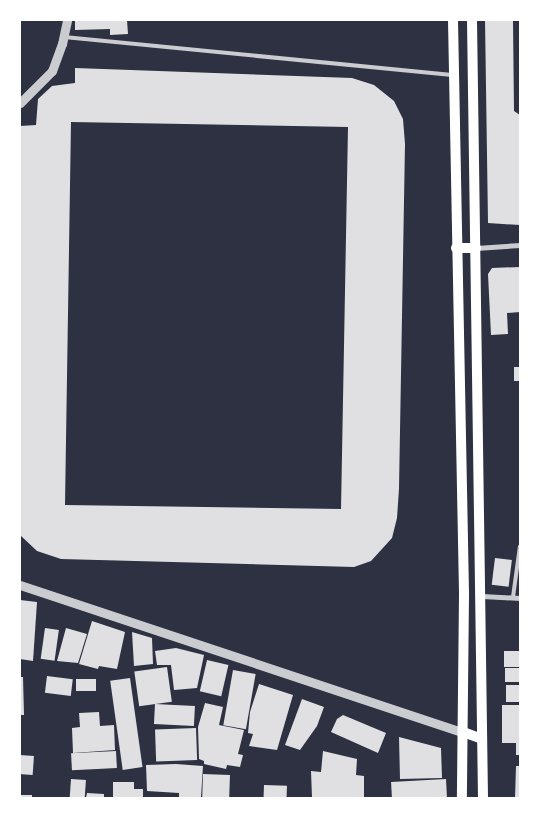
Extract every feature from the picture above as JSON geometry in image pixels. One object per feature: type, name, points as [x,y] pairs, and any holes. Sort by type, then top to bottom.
[{"type":"main road","points":[[453,20],[461,463],[462,798]]},
{"type":"main road","points":[[472,20],[482,596],[483,798]]},
{"type":"main road","points":[[456,248],[476,248]]},
{"type":"main road","points":[[461,463],[480,463]]},
{"type":"main road","points":[[463,732],[482,739]]},
{"type":"street","points":[[20,103],[52,71],[64,36],[67,20]]},
{"type":"street","points":[[476,248],[520,246]]},
{"type":"street","points":[[20,585],[463,732]]},
{"type":"street","points":[[482,596],[520,598]]},
{"type":"lane","points":[[64,36],[453,75]]},
{"type":"lane","points":[[512,597],[520,546]]},
{"type":"building","points":[[75,20],[127,20],[128,34],[110,35],[110,29],[75,30]]},
{"type":"building","points":[[485,20],[513,20],[514,111],[520,115],[520,225],[488,223]]},
{"type":"building","points":[[75,68],[352,78],[374,85],[394,101],[403,119],[405,144],[399,489],[397,518],[392,538],[371,561],[354,567],[61,559],[37,551],[20,535],[20,126],[36,125],[38,99],[52,86],[75,83]],"holes":[[[71,122],[348,127],[341,509],[65,505]]]},
{"type":"building","points":[[520,267],[520,312],[507,313],[508,334],[491,335],[488,274],[492,268]]},
{"type":"building","points":[[514,367],[520,367],[520,381],[514,381]]},
{"type":"building","points":[[495,558],[512,560],[509,587],[492,585]]},
{"type":"building","points":[[20,600],[37,602],[33,661],[20,659]]},
{"type":"building","points":[[92,621],[125,632],[117,669],[99,666],[98,669],[79,664]]},
{"type":"building","points":[[45,628],[59,630],[55,661],[41,659]]},
{"type":"building","points":[[66,628],[87,634],[78,663],[57,661]]},
{"type":"building","points":[[132,632],[152,638],[153,664],[134,666]]},
{"type":"building","points":[[176,648],[204,655],[197,688],[174,690],[171,665],[157,665],[155,651]]},
{"type":"building","points":[[504,651],[520,651],[520,667],[504,667]]},
{"type":"building","points":[[207,660],[228,665],[221,696],[200,691]]},
{"type":"building","points":[[167,667],[172,702],[139,706],[134,672]]},
{"type":"building","points":[[505,668],[520,668],[520,682],[505,682]]},
{"type":"building","points":[[233,670],[256,674],[246,729],[223,725]]},
{"type":"building","points":[[47,676],[73,679],[71,696],[45,693]]},
{"type":"building","points":[[20,677],[23,677],[24,715],[20,715]]},
{"type":"building","points":[[130,678],[143,767],[123,770],[110,681]]},
{"type":"building","points":[[76,679],[96,679],[96,691],[76,691]]},
{"type":"building","points":[[259,684],[293,695],[277,750],[249,746],[253,734],[248,733],[250,712]]},
{"type":"building","points":[[506,685],[520,685],[520,702],[506,702]]},
{"type":"building","points":[[302,699],[324,707],[317,726],[300,750],[285,745]]},
{"type":"building","points":[[205,703],[223,707],[219,725],[244,730],[238,754],[243,755],[240,767],[227,765],[226,769],[204,764],[204,761],[199,759],[198,727]]},
{"type":"building","points":[[155,704],[195,706],[194,726],[154,724]]},
{"type":"building","points":[[502,705],[520,705],[520,755],[516,755],[516,743],[502,743]]},
{"type":"building","points":[[99,712],[100,726],[114,725],[115,750],[73,753],[72,728],[80,727],[79,713]]},
{"type":"building","points":[[343,715],[386,733],[378,753],[331,732],[337,719]]},
{"type":"building","points":[[196,728],[197,760],[156,761],[155,729]]},
{"type":"building","points":[[399,737],[441,748],[442,778],[400,779]]},
{"type":"building","points":[[116,751],[117,768],[72,770],[71,753]]},
{"type":"building","points":[[323,751],[357,759],[356,775],[364,776],[364,798],[312,798],[311,771],[321,772]]},
{"type":"building","points":[[20,755],[34,756],[33,775],[20,774]]},
{"type":"building","points":[[176,764],[203,766],[201,797],[179,798],[179,793],[147,791],[146,765]]},
{"type":"building","points":[[516,766],[520,766],[520,798],[515,798]]},
{"type":"building","points":[[203,774],[230,775],[229,798],[202,798]]},
{"type":"building","points":[[71,779],[86,780],[85,798],[70,798]]},
{"type":"building","points":[[446,779],[447,797],[392,798],[391,782]]},
{"type":"building","points":[[113,782],[134,782],[134,789],[143,789],[143,798],[113,798]]},
{"type":"building","points":[[264,785],[287,786],[287,798],[264,798]]},
{"type":"building","points":[[87,793],[104,794],[104,798],[86,798]]},
{"type":"building","points":[[20,795],[32,795],[32,798],[20,798]]}]
